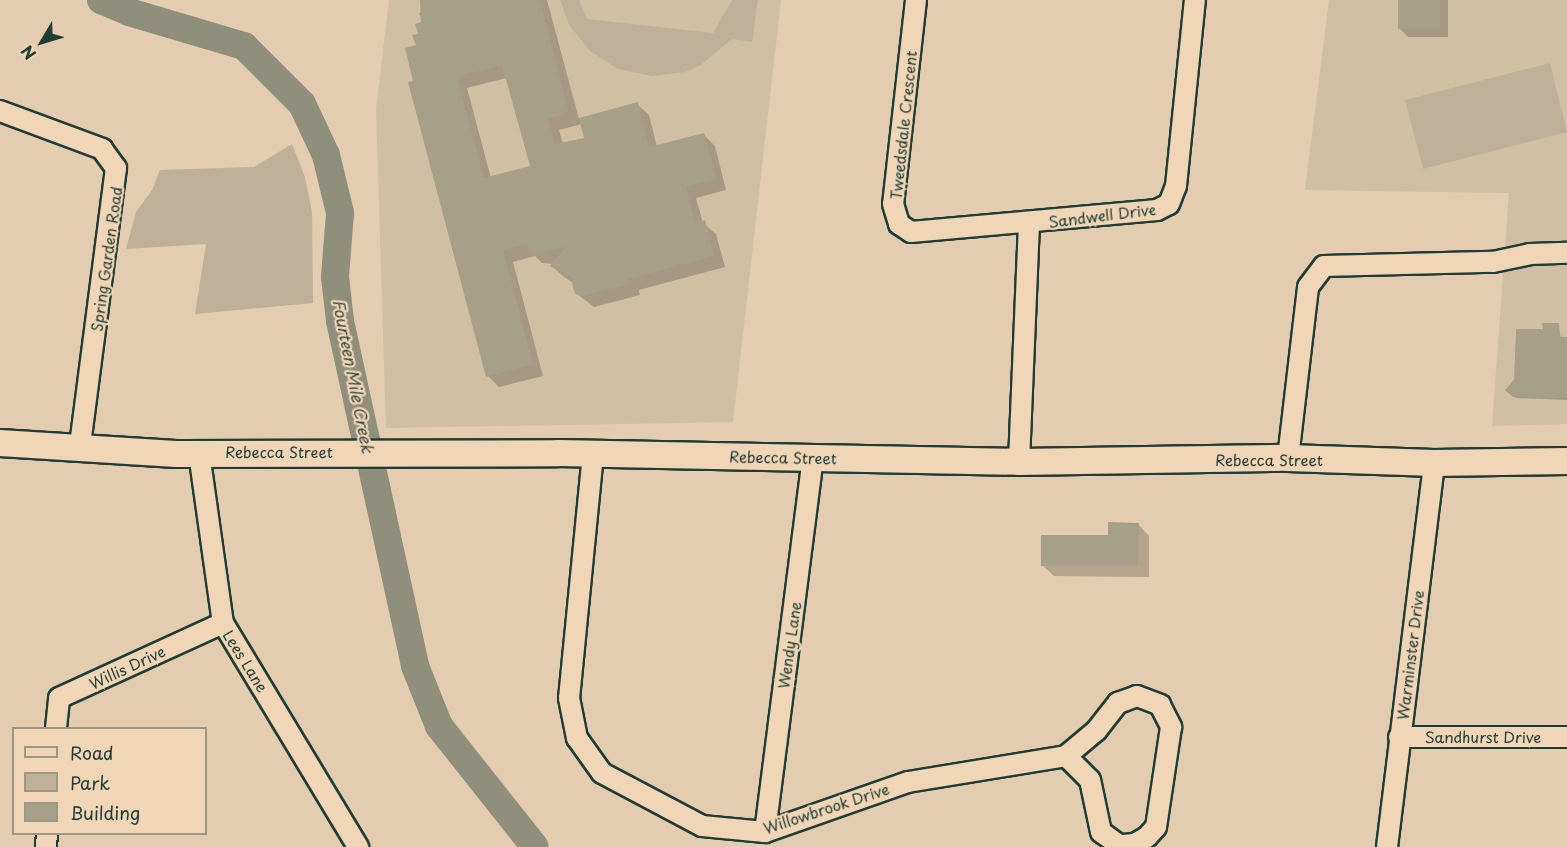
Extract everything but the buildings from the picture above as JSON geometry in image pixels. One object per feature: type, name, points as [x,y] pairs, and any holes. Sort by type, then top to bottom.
[{"type":"main road","name":"Rebecca Street","points":[[0,443],[198,453],[593,454],[1019,462],[1288,458],[1434,463],[1567,461]]},
{"type":"street","name":"Tweedsdale Crescent","points":[[916,0],[893,204],[899,224],[911,232],[1029,224]]},
{"type":"street","name":"Sandwell Drive","points":[[1019,462],[1029,224],[1157,210],[1169,204],[1176,186],[1195,0]]},
{"type":"street","name":"Spring Garden Road","points":[[0,111],[102,149],[116,168],[80,446]]},
{"type":"street","points":[[1288,458],[1308,287],[1324,266],[1493,262],[1530,254],[1567,253]]},
{"type":"street","name":"Lees Lane","points":[[198,453],[223,623],[358,847]]},
{"type":"street","name":"Willowbrook Drive","points":[[593,454],[569,698],[577,738],[602,773],[702,826],[765,832],[908,782],[1066,756]]},
{"type":"street","name":"Wendy Lane","points":[[765,832],[813,457]]},
{"type":"street","name":"Warminster Drive","points":[[1387,847],[1434,463]]},
{"type":"street","name":"Willis Drive","points":[[56,727],[59,698],[223,623]]},
{"type":"street","points":[[1126,698],[1150,699],[1160,705],[1170,727],[1166,772],[1156,827],[1147,837],[1135,844],[1119,845],[1101,832],[1090,780],[1066,756],[1126,698]]},
{"type":"street","name":"Sandhurst Drive","points":[[1399,737],[1567,737]]},
{"type":"shaded area","points":[[389,0],[781,0],[733,422],[386,428],[376,109]]},
{"type":"shaded area","points":[[1329,0],[1567,0],[1567,424],[1492,426],[1509,193],[1305,190]]},
{"type":"green space","points":[[560,0],[579,0],[587,19],[713,33],[732,0],[758,0],[752,42],[732,39],[701,65],[685,72],[652,76],[618,69],[590,51],[569,25]]},
{"type":"green space","points":[[1550,63],[1567,132],[1423,169],[1405,100]]},
{"type":"green space","points":[[292,144],[305,177],[312,212],[313,303],[195,314],[206,244],[126,249],[136,212],[152,190],[160,170],[254,167]]},
{"type":"waterway","name":"Fourteen Mile Creek","points":[[101,0],[129,12],[244,46],[302,104],[326,155],[340,213],[335,277],[340,321],[415,666],[439,726],[535,847]]}]
